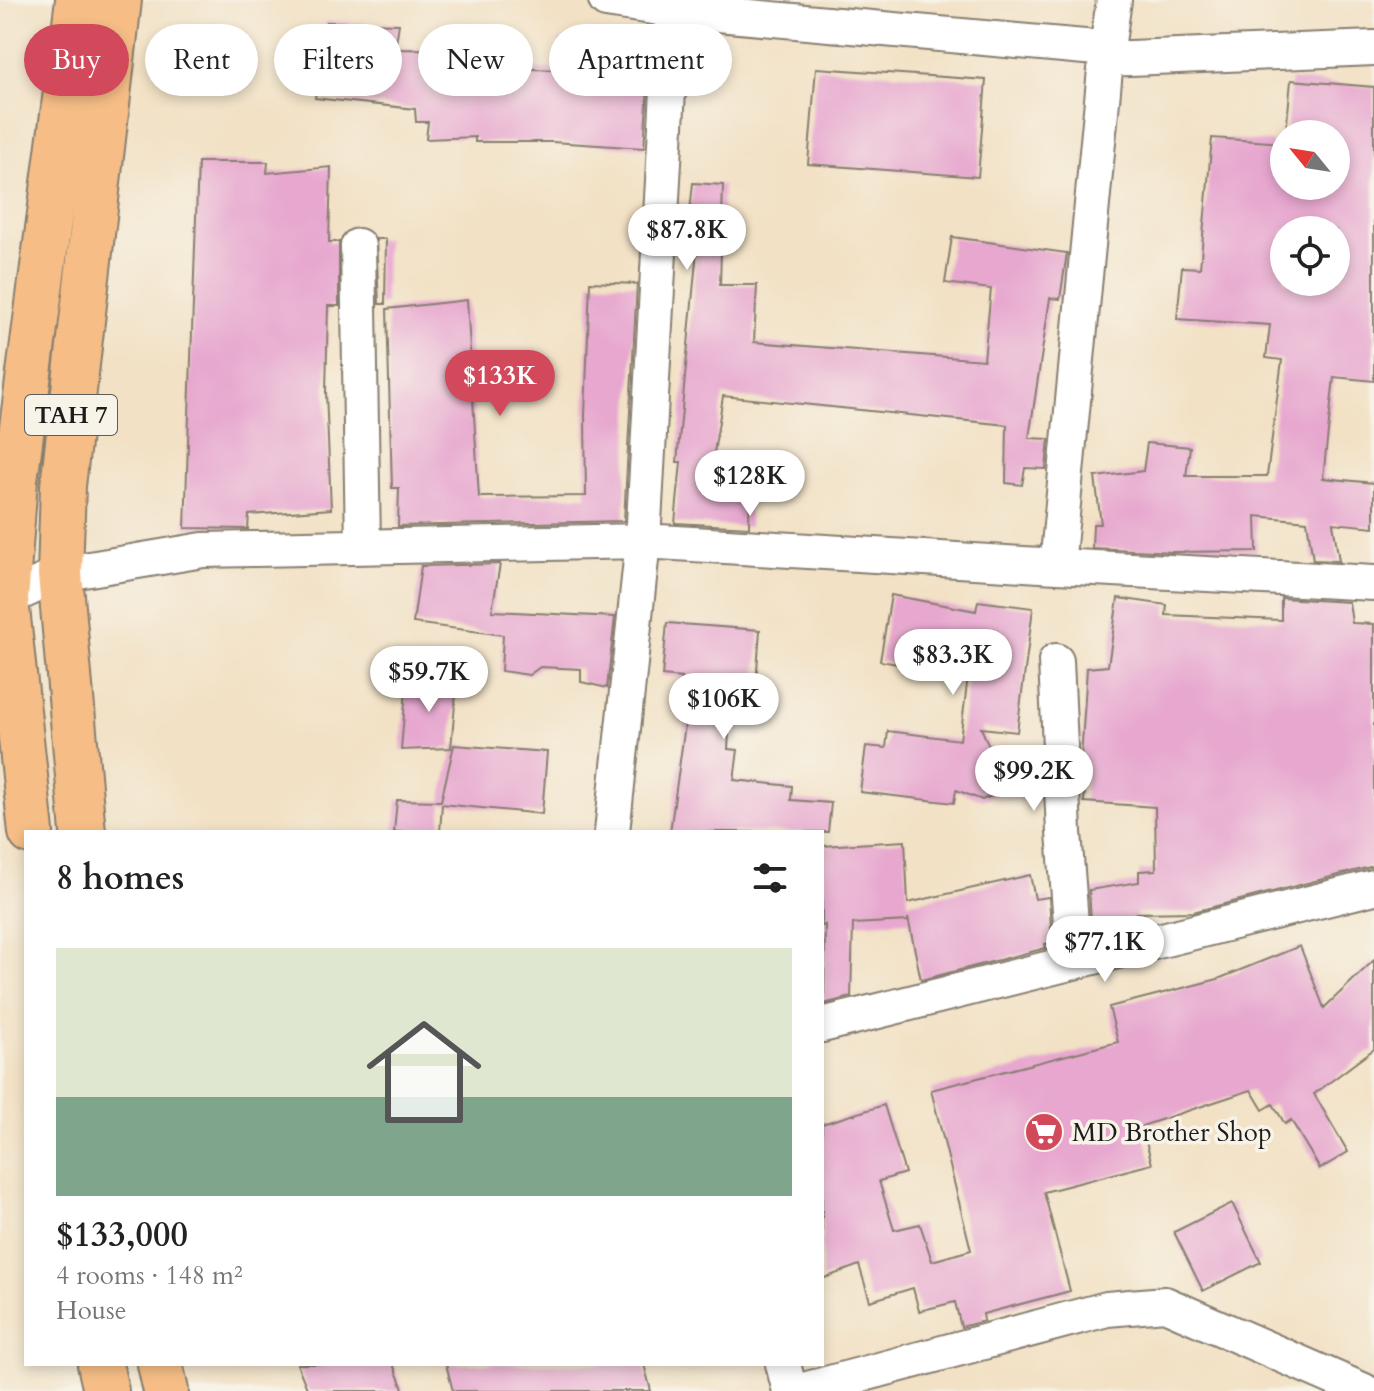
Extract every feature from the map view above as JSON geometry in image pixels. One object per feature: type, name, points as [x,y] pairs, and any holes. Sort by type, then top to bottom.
[{"type":"highway","name":"TAH 7","points":[[31,830],[3,600],[7,479],[78,0]]},
{"type":"highway","name":"TAH 7","points":[[83,830],[60,574],[63,486],[119,0]]},
{"type":"highway","points":[[100,1366],[106,1391]]},
{"type":"highway","points":[[160,1366],[166,1391]]},
{"type":"street","points":[[606,0],[1106,54],[1374,48]]},
{"type":"street","points":[[1057,566],[1106,54],[1114,0]]},
{"type":"street","points":[[612,830],[643,541],[672,5]]},
{"type":"street","points":[[358,246],[363,546]]},
{"type":"street","points":[[3,600],[60,574],[203,550],[643,541],[1374,583]]},
{"type":"street","points":[[1056,661],[1074,962]]},
{"type":"street","points":[[824,1024],[1374,887]]},
{"type":"street","points":[[800,1391],[1107,1309],[1165,1304],[1364,1391]]},
{"type":"street","points":[[784,1366],[790,1391]]},
{"type":"building","points":[[326,22],[399,24],[326,24]]},
{"type":"building","points":[[402,49],[418,49],[418,96],[533,96],[533,69],[549,70],[549,96],[647,96],[644,148],[552,142],[475,142],[475,137],[426,139],[428,122],[416,122],[415,109],[315,98],[402,96]]},
{"type":"building","points":[[816,68],[986,80],[978,177],[808,164]]},
{"type":"building","points":[[1291,80],[1374,87],[1374,381],[1334,377],[1323,478],[1374,483],[1374,527],[1333,523],[1339,561],[1313,560],[1307,521],[1256,516],[1257,551],[1173,552],[1092,548],[1093,524],[1101,524],[1095,477],[1143,471],[1147,443],[1190,447],[1186,476],[1267,476],[1282,360],[1266,358],[1270,325],[1177,319],[1182,267],[1200,268],[1212,138],[1270,142],[1270,200],[1350,200],[1350,120],[1287,120]]},
{"type":"building","points":[[198,162],[268,162],[267,173],[331,167],[329,242],[339,242],[339,306],[328,306],[326,392],[331,509],[249,515],[248,529],[185,528]]},
{"type":"building","points":[[693,183],[723,185],[720,285],[757,285],[754,342],[984,360],[991,289],[945,283],[952,237],[1067,253],[1060,299],[1050,298],[1029,438],[1049,439],[1046,469],[1025,468],[1022,485],[1006,483],[1007,425],[723,396],[711,472],[750,471],[749,527],[675,523],[681,462],[677,462],[698,239],[687,239]]},
{"type":"building","points":[[376,239],[386,239],[385,304],[379,304]]},
{"type":"building","points":[[590,282],[637,284],[624,521],[398,526],[399,488],[392,488],[387,309],[467,300],[479,497],[586,496],[585,415]]},
{"type":"building","points":[[500,564],[492,611],[615,617],[607,688],[581,682],[581,669],[540,667],[529,675],[501,671],[503,635],[413,623],[421,566]]},
{"type":"building","points":[[891,595],[976,611],[978,601],[1033,608],[1017,732],[981,728],[1003,778],[997,794],[982,800],[956,790],[954,803],[860,792],[866,746],[886,748],[888,731],[960,740],[968,676],[880,661]]},
{"type":"building","points":[[1118,598],[1167,605],[1166,615],[1281,620],[1281,598],[1349,602],[1352,623],[1374,624],[1374,866],[1193,912],[1136,913],[1138,926],[1092,936],[1089,890],[1139,882],[1139,871],[1156,870],[1155,807],[1084,802],[1087,763],[1081,762],[1081,759],[1087,668],[1108,666]]},
{"type":"building","points":[[667,623],[760,630],[756,684],[732,682],[728,749],[738,750],[734,780],[792,786],[791,800],[831,803],[828,832],[670,830],[686,718],[682,718],[685,690],[681,689],[682,678],[662,676]]},
{"type":"building","points":[[407,678],[457,682],[451,748],[401,750]]},
{"type":"building","points":[[454,745],[547,752],[542,814],[442,804],[440,830],[394,830],[397,800],[441,801]]},
{"type":"building","points":[[905,841],[908,903],[1030,875],[1035,899],[1049,897],[1052,942],[1045,944],[1046,948],[921,980],[908,918],[908,921],[853,924],[851,997],[824,1004],[824,846]]},
{"type":"building","points":[[1300,946],[1324,1008],[1374,960],[1374,1049],[1314,1094],[1348,1152],[1320,1169],[1291,1120],[1285,1124],[1273,1104],[1263,1110],[1251,1090],[1142,1126],[1152,1164],[1044,1192],[1070,1291],[983,1314],[984,1321],[961,1327],[955,1302],[919,1311],[913,1288],[870,1301],[859,1265],[824,1278],[824,1123],[884,1105],[905,1173],[879,1181],[894,1230],[920,1224],[932,1261],[971,1250],[931,1090],[1118,1042],[1109,1007],[1218,979]]},
{"type":"building","points":[[1232,1203],[1261,1262],[1203,1291],[1174,1232]]},
{"type":"building","points":[[298,1366],[394,1366],[404,1391],[308,1391]]},
{"type":"building","points":[[447,1366],[645,1366],[651,1391],[453,1391]]},
{"type":"place","name":"MD Brother Shop","points":[[1044,1132]]}]
